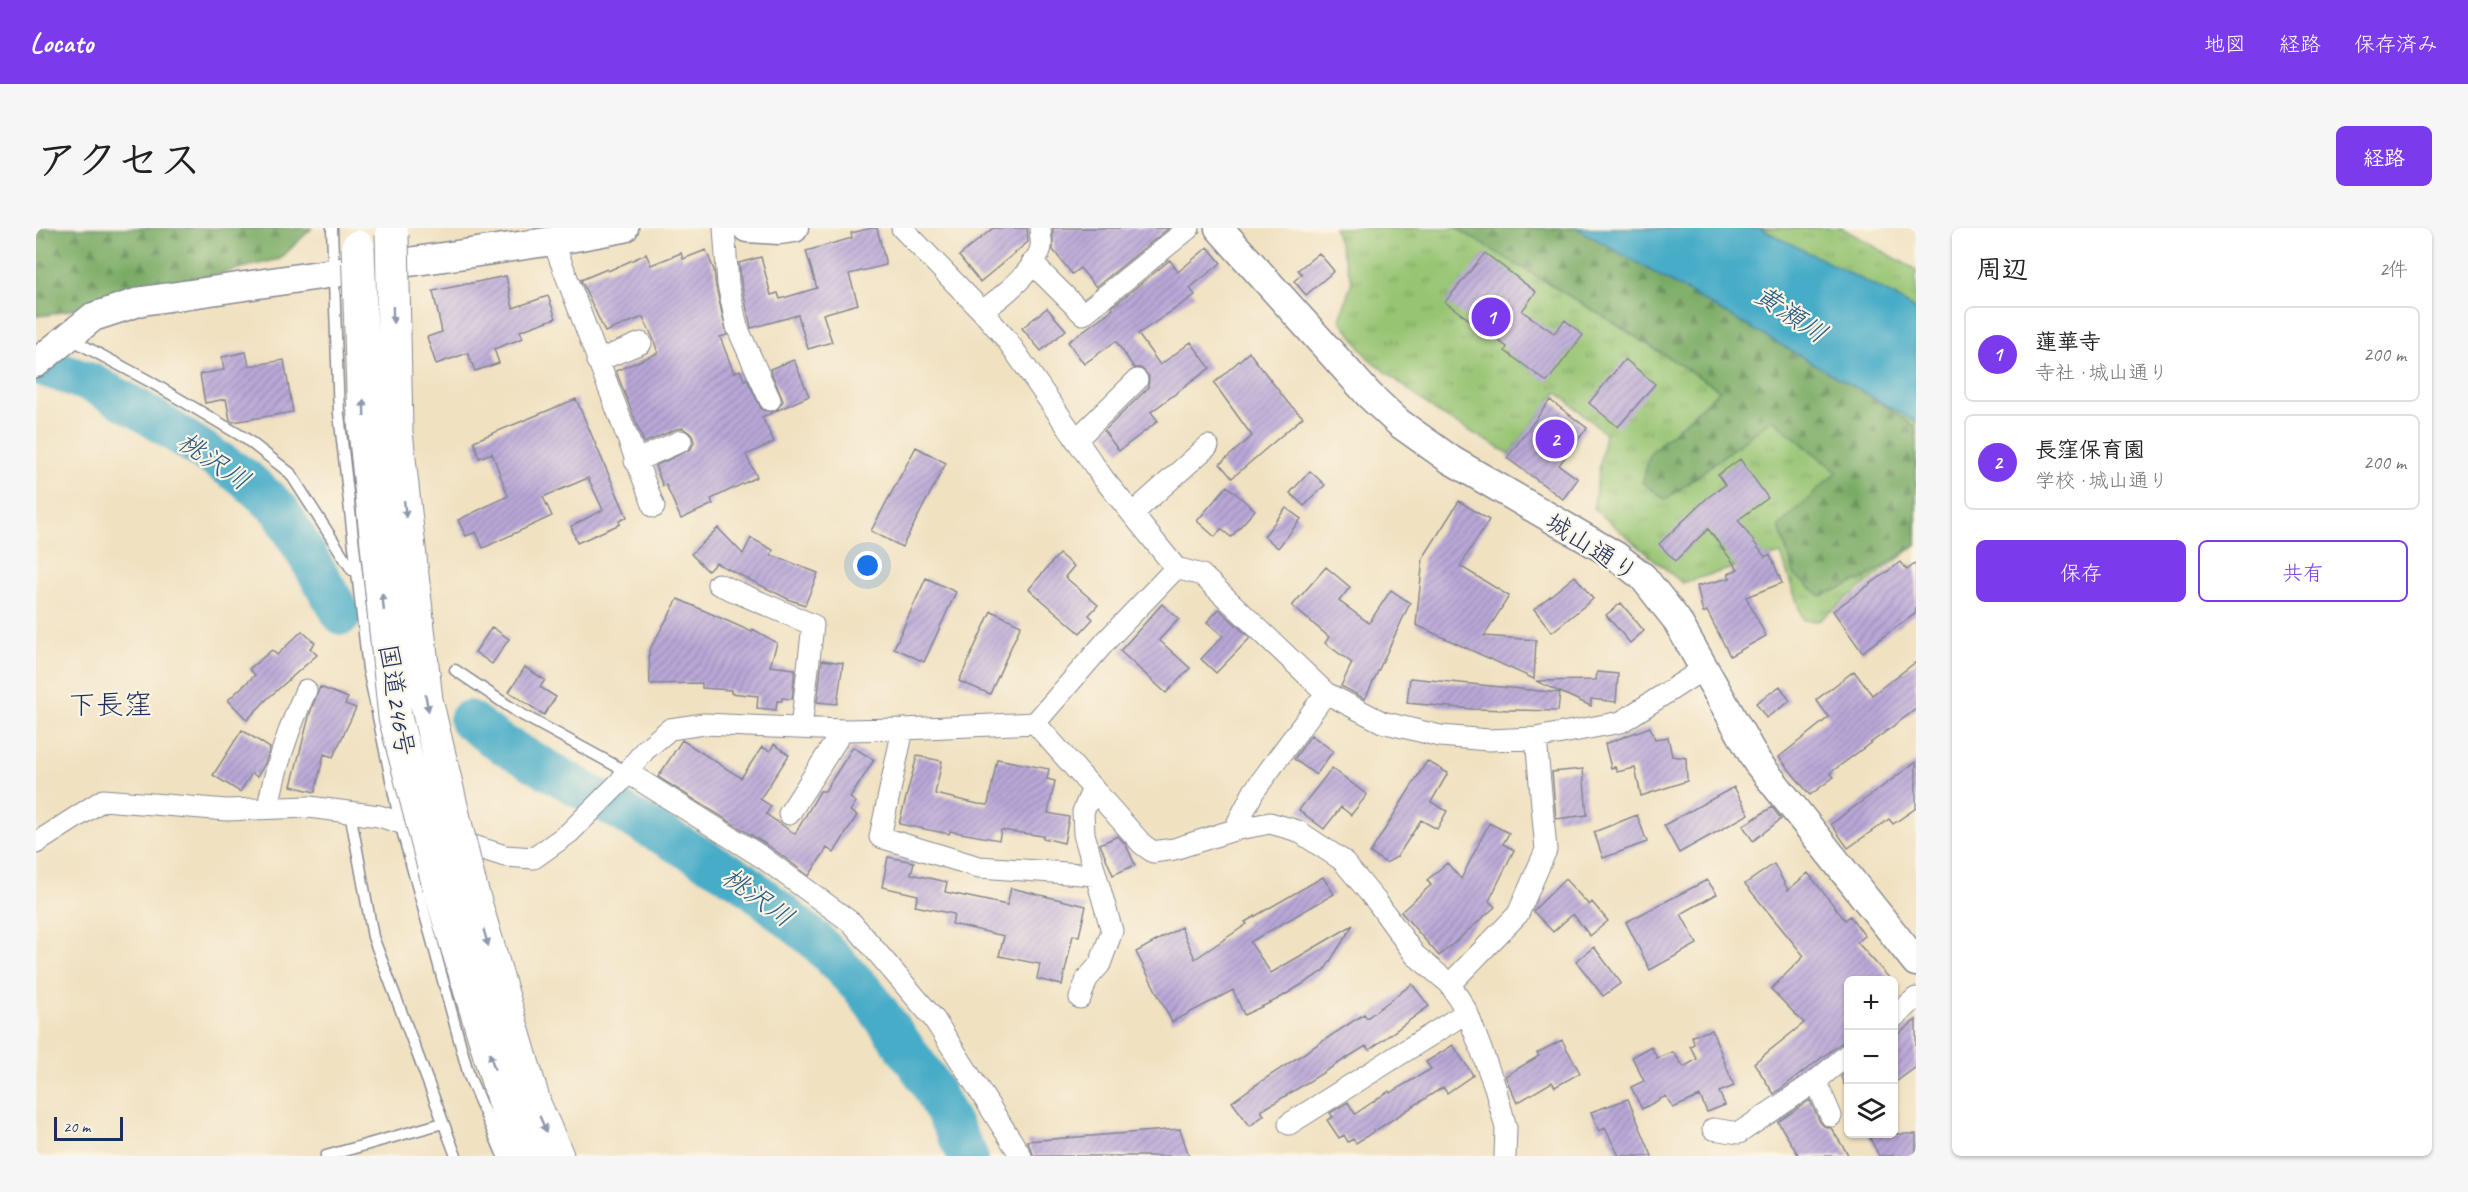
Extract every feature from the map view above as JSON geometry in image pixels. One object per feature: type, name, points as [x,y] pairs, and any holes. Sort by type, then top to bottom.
[{"type":"highway","name":"国道246号","points":[[392,232],[396,432],[426,700],[454,884],[508,1115],[525,1156]]},
{"type":"highway","name":"国道246号","points":[[349,234],[364,420],[395,717],[535,1106],[557,1156]]},
{"type":"street","points":[[36,363],[93,317],[142,301],[553,241],[624,228]]},
{"type":"street","points":[[724,228],[728,284],[737,327],[770,400]]},
{"type":"street","points":[[747,228],[779,230],[794,228]]},
{"type":"street","points":[[902,228],[982,311],[1006,340],[1076,440],[1176,568],[1202,575],[1326,693],[1382,722],[1440,736],[1489,740],[1536,738],[1621,722],[1705,668]]},
{"type":"street","points":[[982,311],[1009,293],[1032,263],[1041,248],[1040,228]]},
{"type":"street","points":[[1032,263],[1083,314],[1189,228]]},
{"type":"street","name":"城山通り","points":[[1219,228],[1369,395],[1399,423],[1451,460],[1616,556],[1643,578],[1676,619],[1757,762],[1916,962]]},
{"type":"street","points":[[553,241],[654,507]]},
{"type":"street","points":[[597,361],[641,344]]},
{"type":"street","points":[[1076,440],[1137,380]]},
{"type":"street","points":[[635,461],[681,441]]},
{"type":"street","points":[[1132,514],[1208,446]]},
{"type":"street","points":[[36,843],[103,800],[226,810],[309,807],[350,812],[379,816],[505,856],[534,858],[570,833],[645,750],[670,729],[704,724],[843,730],[1035,723],[1106,641],[1176,568]]},
{"type":"street","points":[[718,584],[813,625],[801,728]]},
{"type":"street","points":[[268,808],[291,722],[306,690]]},
{"type":"street","points":[[1234,830],[1254,791],[1326,693]]},
{"type":"street","points":[[1035,723],[1142,844],[1153,852],[1174,849],[1234,830],[1270,823],[1298,831],[1342,860],[1377,902],[1415,955],[1450,984],[1467,1012],[1495,1087],[1506,1128],[1505,1156]]},
{"type":"street","points":[[903,729],[879,837],[979,867],[1095,875]]},
{"type":"street","points":[[789,814],[843,730]]},
{"type":"street","points":[[1450,984],[1518,914],[1546,850],[1536,738]]},
{"type":"street","points":[[623,777],[762,857],[852,923],[934,1019],[1021,1156]]},
{"type":"street","points":[[1080,998],[1087,979],[1100,964],[1112,931],[1084,834],[1083,812],[1093,788]]},
{"type":"street","points":[[1898,1013],[1916,998]]},
{"type":"street","points":[[1289,1124],[1467,1012]]},
{"type":"street","points":[[1713,1129],[1739,1133],[1816,1081],[1844,1057]]},
{"type":"street","points":[[1816,1081],[1832,1116]]},
{"type":"lane","points":[[349,234],[332,273],[339,414],[368,669],[400,823],[469,1076],[503,1156]]},
{"type":"lane","points":[[63,341],[149,381],[236,433],[290,473],[351,570]]},
{"type":"lane","points":[[455,670],[519,713],[623,777]]},
{"type":"lane","points":[[350,812],[373,938],[456,1156]]},
{"type":"lane","points":[[326,1156],[443,1123]]},
{"type":"green space","points":[[36,228],[312,228],[280,259],[36,316]]},
{"type":"green space","points":[[1334,228],[1842,228],[1916,270],[1916,545],[1818,621],[1803,620],[1781,554],[1682,583],[1593,508],[1605,433],[1557,392],[1510,454],[1438,413],[1368,358],[1340,319],[1352,281]]},
{"type":"green space","points":[[1456,228],[1581,228],[1762,322],[1909,422],[1916,428],[1916,544],[1866,578],[1821,596],[1795,576],[1779,526],[1837,472],[1772,419],[1666,500],[1642,482],[1651,452],[1720,390]]},
{"type":"water","name":"黄瀬川","points":[[1576,228],[1760,228],[1894,296],[1916,310],[1916,422]]},
{"type":"building","points":[[877,228],[886,265],[849,274],[858,304],[823,314],[832,342],[808,349],[798,315],[751,328],[739,263],[761,257],[771,295],[778,293],[780,299],[817,288],[806,251],[852,238],[851,233]]},
{"type":"building","points":[[993,228],[1027,228],[1028,242],[980,282],[959,256]]},
{"type":"building","points":[[1053,228],[1169,228],[1096,287],[1080,268],[1072,274],[1053,250]]},
{"type":"building","points":[[1208,247],[1221,263],[1190,288],[1195,295],[1138,334],[1160,365],[1191,342],[1210,368],[1151,412],[1158,421],[1119,451],[1104,431],[1148,388],[1149,376],[1141,368],[1134,368],[1116,341],[1084,364],[1068,342],[1113,309],[1112,307],[1170,260],[1178,272]]},
{"type":"building","points":[[706,250],[714,270],[727,335],[720,337],[734,373],[740,370],[744,380],[747,379],[762,410],[774,412],[762,417],[774,442],[746,455],[757,477],[711,499],[713,504],[681,519],[655,466],[691,449],[694,442],[692,435],[683,428],[676,429],[644,443],[616,371],[658,353],[653,338],[643,317],[605,332],[581,280],[646,254],[651,265],[681,253],[683,259]]},
{"type":"building","points":[[1319,253],[1334,271],[1306,295],[1294,281],[1302,274],[1298,270]]},
{"type":"building","points":[[1485,253],[1536,292],[1522,311],[1554,333],[1565,320],[1583,335],[1547,382],[1505,351],[1507,347],[1445,302]]},
{"type":"building","points":[[506,276],[513,308],[548,296],[556,318],[520,331],[523,338],[494,349],[499,363],[475,371],[468,353],[436,364],[427,337],[442,332],[433,291]]},
{"type":"building","points":[[1047,308],[1066,330],[1041,351],[1022,328]]},
{"type":"building","points":[[246,352],[249,366],[284,360],[293,412],[233,422],[230,420],[226,399],[205,403],[200,374],[224,370],[222,357]]},
{"type":"building","points":[[1249,352],[1288,403],[1303,417],[1232,478],[1220,464],[1252,436],[1214,383]]},
{"type":"building","points":[[1625,359],[1655,384],[1618,427],[1589,403]]},
{"type":"building","points":[[794,360],[809,396],[776,411],[783,401],[770,369]]},
{"type":"building","points":[[576,399],[627,517],[619,521],[620,524],[577,543],[571,526],[603,510],[588,478],[543,497],[552,516],[483,548],[476,532],[466,536],[458,520],[508,496],[492,453],[479,458],[474,441]]},
{"type":"building","points":[[1550,400],[1587,428],[1559,465],[1578,479],[1563,499],[1507,458]]},
{"type":"building","points":[[916,447],[946,463],[902,547],[871,531]]},
{"type":"building","points":[[1740,459],[1768,498],[1738,520],[1765,557],[1770,554],[1782,583],[1746,597],[1766,636],[1730,656],[1707,611],[1703,613],[1697,586],[1730,578],[1728,574],[1738,569],[1708,529],[1675,561],[1659,544],[1707,498],[1725,485],[1718,475]]},
{"type":"building","points":[[1310,471],[1325,485],[1304,506],[1290,493]]},
{"type":"building","points":[[1227,486],[1255,510],[1231,537],[1221,529],[1215,537],[1197,521]]},
{"type":"building","points":[[1459,501],[1489,520],[1460,566],[1509,596],[1484,636],[1536,640],[1534,679],[1416,625],[1423,558]]},
{"type":"building","points":[[1286,508],[1301,519],[1278,548],[1264,536]]},
{"type":"building","points":[[718,528],[743,554],[751,538],[773,550],[771,555],[818,573],[805,605],[790,600],[716,563],[708,571],[691,554]]},
{"type":"building","points":[[1059,554],[1074,566],[1065,577],[1098,605],[1089,615],[1093,619],[1080,633],[1029,589]]},
{"type":"building","points":[[1901,562],[1907,570],[1916,563],[1916,613],[1862,652],[1833,611]]},
{"type":"building","points":[[1326,567],[1350,587],[1339,601],[1369,623],[1391,590],[1410,603],[1365,699],[1341,686],[1352,663],[1325,643],[1329,637],[1292,606]]},
{"type":"building","points":[[1575,576],[1593,599],[1552,632],[1534,609]]},
{"type":"building","points":[[926,578],[956,592],[924,662],[894,648]]},
{"type":"building","points":[[678,599],[752,632],[753,629],[777,643],[770,666],[795,669],[792,699],[782,698],[782,701],[777,701],[776,710],[757,708],[758,696],[731,693],[731,690],[702,688],[702,683],[650,684],[649,651]]},
{"type":"building","points":[[1621,603],[1644,631],[1630,643],[1606,615]]},
{"type":"building","points":[[1162,604],[1179,619],[1159,640],[1190,668],[1166,693],[1120,651]]},
{"type":"building","points":[[1219,609],[1250,638],[1216,673],[1201,659],[1223,636],[1207,622]]},
{"type":"building","points":[[991,611],[1021,625],[990,694],[959,681]]},
{"type":"building","points":[[492,627],[509,639],[492,664],[475,652]]},
{"type":"building","points":[[302,631],[315,643],[310,648],[317,655],[247,720],[228,700],[255,675],[249,669],[272,650],[277,655]]},
{"type":"building","points":[[822,660],[843,663],[837,704],[817,702]]},
{"type":"building","points":[[1916,662],[1916,709],[1830,773],[1834,777],[1810,795],[1779,757],[1829,717],[1816,700],[1854,671],[1872,695]]},
{"type":"building","points":[[525,667],[545,680],[540,687],[556,697],[544,715],[509,692]]},
{"type":"building","points":[[1597,672],[1618,674],[1616,702],[1591,699],[1591,706],[1536,681],[1596,680]]},
{"type":"building","points":[[1410,678],[1560,693],[1558,711],[1472,709],[1407,703]]},
{"type":"building","points":[[1780,686],[1790,701],[1766,718],[1756,703]]},
{"type":"building","points":[[320,687],[348,698],[345,704],[356,708],[333,757],[324,754],[315,792],[291,786],[310,713]]},
{"type":"building","points":[[1650,727],[1655,739],[1668,737],[1672,756],[1686,758],[1687,781],[1641,796],[1635,768],[1617,772],[1615,767],[1611,768],[1605,744]]},
{"type":"building","points":[[242,730],[270,748],[265,764],[257,777],[252,773],[240,792],[213,775]]},
{"type":"building","points":[[1311,735],[1333,751],[1316,775],[1294,759]]},
{"type":"building","points":[[682,740],[741,778],[762,747],[770,751],[774,744],[789,755],[760,799],[771,806],[766,814],[795,834],[820,791],[825,791],[853,747],[874,760],[850,798],[856,802],[850,811],[857,815],[834,853],[827,848],[809,876],[769,846],[658,777]]},
{"type":"building","points":[[917,756],[942,761],[935,794],[988,805],[997,759],[1049,769],[1047,779],[1055,781],[1048,813],[1069,817],[1064,843],[1043,838],[1043,836],[1001,830],[999,840],[950,831],[949,834],[899,824]]},
{"type":"building","points":[[1427,761],[1448,773],[1431,802],[1447,811],[1437,829],[1421,820],[1397,857],[1386,863],[1370,853]]},
{"type":"building","points":[[1916,762],[1916,808],[1893,824],[1889,819],[1848,848],[1831,824]]},
{"type":"building","points":[[1332,768],[1367,795],[1351,815],[1341,807],[1324,829],[1299,810]]},
{"type":"building","points":[[1583,769],[1587,815],[1556,819],[1552,772]]},
{"type":"building","points":[[1734,787],[1749,814],[1679,853],[1664,825]]},
{"type":"building","points":[[1772,807],[1781,819],[1753,841],[1743,826]]},
{"type":"building","points":[[1637,815],[1647,842],[1603,858],[1594,832]]},
{"type":"building","points":[[1489,823],[1509,833],[1503,844],[1514,850],[1489,901],[1495,907],[1439,956],[1401,912],[1431,885],[1427,880],[1447,863],[1461,879]]},
{"type":"building","points":[[1118,836],[1126,845],[1135,865],[1113,875],[1100,844]]},
{"type":"building","points":[[888,857],[914,862],[911,874],[947,882],[945,892],[1007,905],[1011,888],[1086,906],[1079,936],[1073,935],[1062,985],[1037,979],[1040,964],[999,956],[1004,936],[952,924],[954,914],[915,906],[918,895],[882,887]]},
{"type":"building","points":[[1774,864],[1788,890],[1808,873],[1845,920],[1850,916],[1865,936],[1857,942],[1888,976],[1844,976],[1844,1043],[1774,1094],[1754,1063],[1804,1023],[1771,989],[1804,956],[1745,884]]},
{"type":"building","points":[[1323,877],[1334,894],[1250,942],[1271,973],[1353,925],[1324,971],[1278,999],[1244,1015],[1233,990],[1172,1022],[1136,952],[1181,927],[1195,959],[1247,924],[1245,922]]},
{"type":"building","points":[[1565,879],[1589,905],[1592,902],[1608,921],[1590,936],[1573,914],[1553,932],[1533,911]]},
{"type":"building","points":[[1707,880],[1717,894],[1681,914],[1697,944],[1650,970],[1626,922]]},
{"type":"building","points":[[1594,947],[1621,983],[1603,996],[1576,961]]},
{"type":"building","points":[[1412,984],[1429,1006],[1369,1050],[1366,1046],[1261,1111],[1264,1115],[1250,1126],[1232,1102],[1364,1014],[1367,1018]]},
{"type":"building","points":[[1916,1020],[1916,1067],[1898,1080],[1898,1034]]},
{"type":"building","points":[[1712,1030],[1734,1086],[1719,1092],[1725,1105],[1707,1112],[1700,1096],[1673,1108],[1666,1096],[1642,1109],[1631,1087],[1644,1081],[1632,1057],[1651,1046],[1657,1058],[1673,1052],[1684,1067],[1697,1059],[1690,1046],[1694,1044],[1692,1036]]},
{"type":"building","points":[[1562,1040],[1580,1073],[1555,1087],[1552,1082],[1517,1103],[1505,1076],[1539,1056],[1537,1053]]},
{"type":"building","points":[[1453,1045],[1473,1075],[1447,1093],[1443,1087],[1356,1143],[1353,1139],[1348,1142],[1344,1135],[1339,1138],[1327,1120],[1333,1117],[1330,1113],[1348,1102],[1355,1114],[1389,1091],[1390,1093],[1431,1069],[1426,1062]]},
{"type":"building","points":[[1628,1099],[1652,1156],[1619,1156],[1605,1128],[1599,1131],[1591,1112]]},
{"type":"building","points":[[1810,1100],[1820,1122],[1831,1128],[1849,1156],[1799,1156],[1778,1122]]},
{"type":"building","points":[[1180,1129],[1189,1156],[1034,1156],[1027,1141]]},
{"type":"building","points":[[1898,1134],[1916,1134],[1916,1156],[1879,1156],[1870,1138],[1898,1138]]},
{"type":"waterway","name":"桃沢川","points":[[36,364],[91,383],[139,409],[245,478],[280,510],[342,615]]},
{"type":"waterway","name":"桃沢川","points":[[469,720],[497,741],[743,881],[815,940],[865,992],[928,1080],[968,1156]]},
{"type":"place","name":"蓮華寺","points":[[1491,317]]},
{"type":"place","name":"長窪保育園","points":[[1555,439]]},
{"type":"district","name":"下長窪","points":[[110,704]]}]
